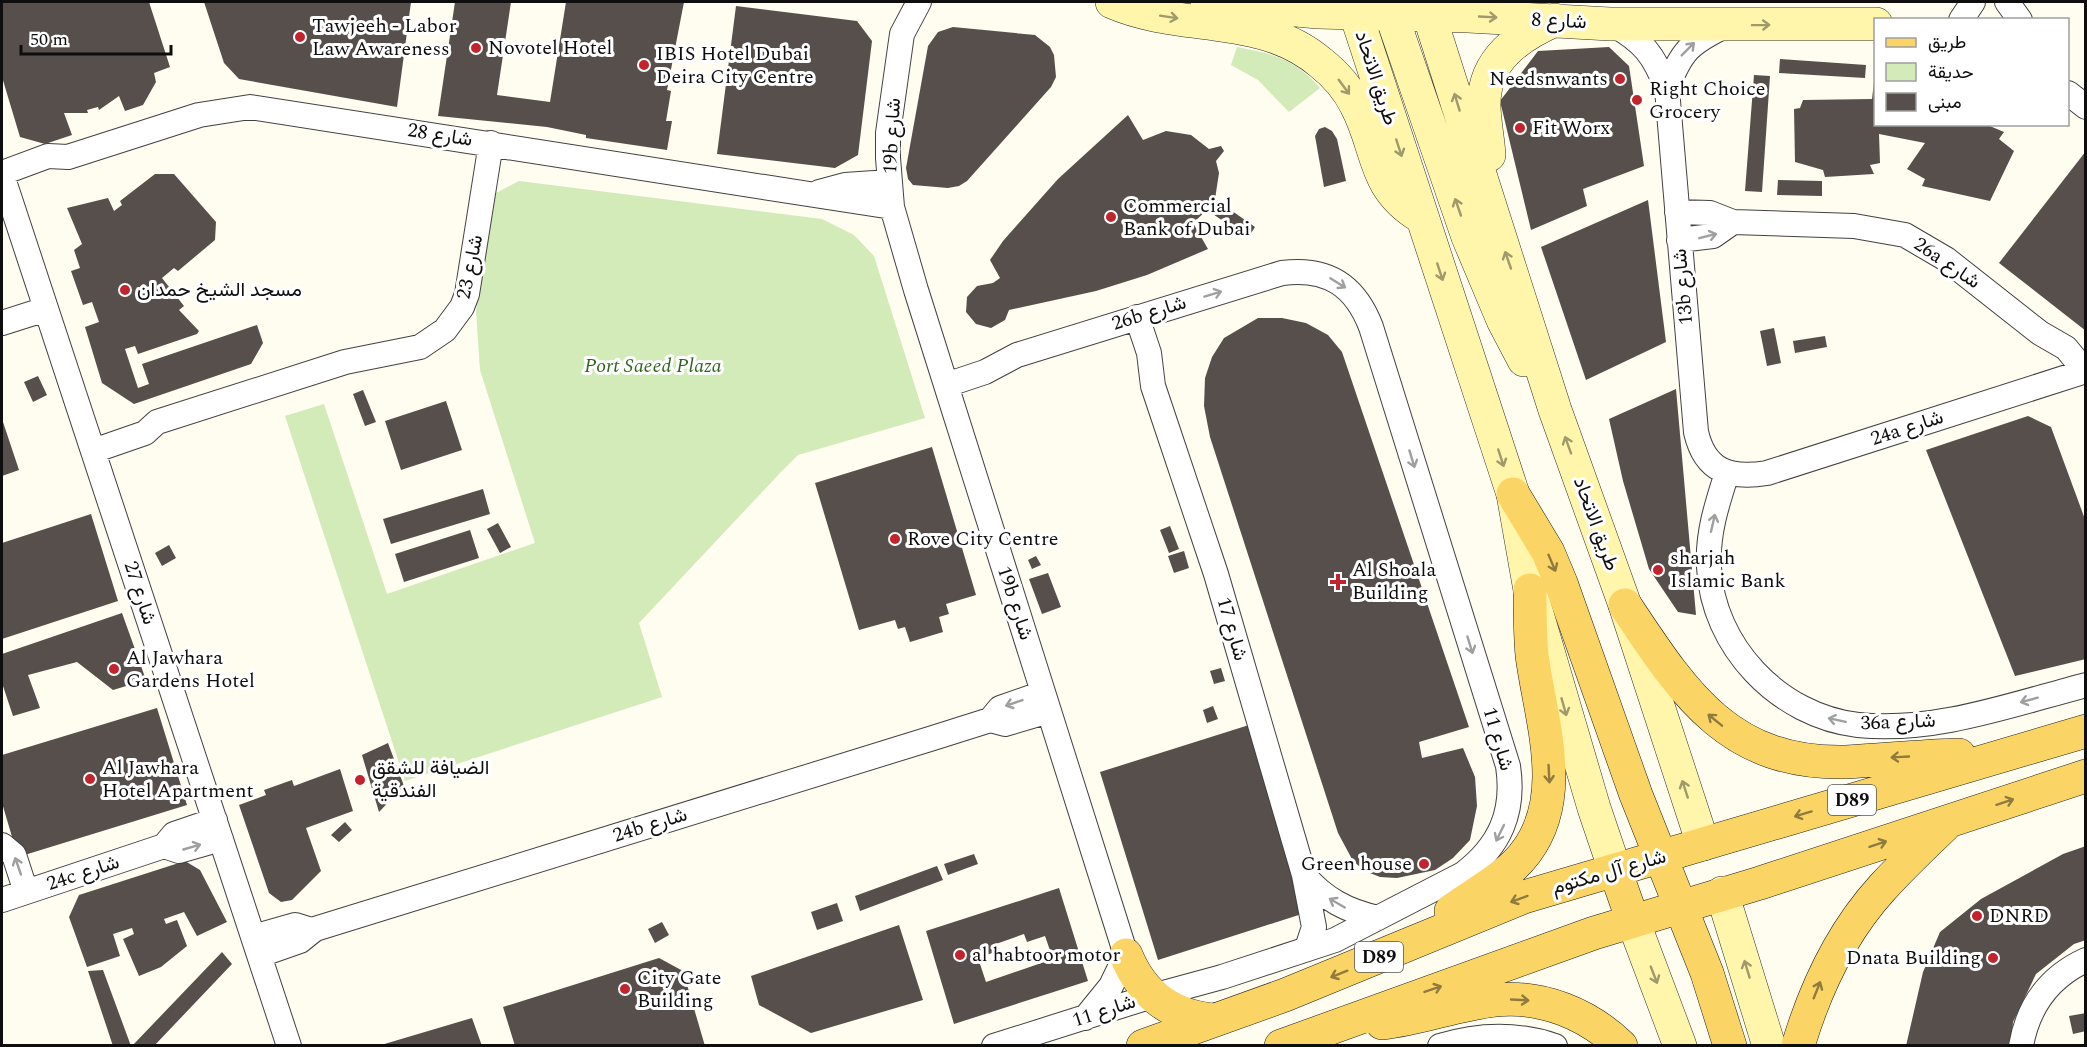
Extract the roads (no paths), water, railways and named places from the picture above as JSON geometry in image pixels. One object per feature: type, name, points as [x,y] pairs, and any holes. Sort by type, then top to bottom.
[{"type":"main road","points":[[1112,2],[1145,13],[1246,27],[1298,46],[1321,62],[1341,82],[1356,105],[1387,187],[1398,200],[1422,217]]},
{"type":"main road","name":"شارع 8","points":[[1207,2],[1318,12],[1391,6],[1610,24],[1726,26],[1874,24]]},
{"type":"main road","points":[[1391,6],[1468,237],[1488,286],[1529,368],[1555,410]]},
{"type":"main road","name":"طريق الاتحاد","points":[[1391,6],[1422,217],[1513,494],[1530,590],[1594,808],[1680,1046]]},
{"type":"main road","name":"طريق الاتحاد","points":[[1391,6],[1487,198],[1555,410],[1625,605],[1703,844],[1722,893],[1769,1046]]},
{"type":"main road","points":[[1487,198],[1488,145],[1484,101],[1487,83],[1494,66],[1505,50],[1534,30],[1555,20]]},
{"type":"main road","points":[[1513,494],[1548,552],[1561,583],[1636,795],[1681,907],[1730,1046]]},
{"type":"main road","points":[[1424,938],[1439,920],[1514,866],[1531,844],[1545,813],[1549,769],[1532,653],[1530,590]]},
{"type":"main road","points":[[1625,605],[1676,681],[1707,713],[1742,741],[1775,753],[1810,760],[1845,762],[1921,756],[2000,755]]},
{"type":"main road","name":"شارع آل مكتوم","points":[[1143,1046],[1315,983],[1524,897],[2000,755],[2083,728]]},
{"type":"main road","name":"D89","points":[[1281,1046],[1339,1023],[1633,921],[2085,777]]},
{"type":"main road","points":[[1798,1046],[1822,978],[1847,936],[1880,889],[1950,820]]},
{"type":"main road","points":[[1126,956],[1140,983],[1152,996],[1181,1014],[1215,1020]]},
{"type":"main road","points":[[1339,1023],[1401,1021],[1495,1000],[1526,1000],[1557,1006],[1585,1018],[1621,1046]]},
{"type":"street","name":"19b شارع","points":[[896,2],[902,34],[888,133],[892,207],[1126,956]]},
{"type":"street","name":"19b شارع","points":[[902,34],[919,2]]},
{"type":"street","points":[[1961,18],[1973,2]]},
{"type":"street","points":[[2007,2],[2019,18]]},
{"type":"street","points":[[2021,18],[2026,2]]},
{"type":"street","name":"13b شارع","points":[[1610,24],[1642,44],[1653,56],[1667,89],[1696,432],[1706,457],[1727,473]]},
{"type":"street","name":"13b شارع","points":[[1667,89],[1685,49],[1701,37],[1726,26]]},
{"type":"street","points":[[2069,95],[2085,107]]},
{"type":"street","name":"شارع 28","points":[[3,179],[48,156],[68,157],[199,115],[250,107],[817,193],[849,202],[892,207]]},
{"type":"street","name":"شارع 23","points":[[90,444],[141,419],[157,422],[358,359],[427,330],[451,302],[458,278],[484,142]]},
{"type":"street","name":"شارع 27","points":[[3,179],[289,1046]]},
{"type":"street","name":"شارع 28","points":[[817,193],[845,185],[889,182]]},
{"type":"street","name":"26a شارع","points":[[1677,212],[1710,213],[1733,222],[1880,228],[1905,235],[1964,271],[2040,333],[2074,354],[2085,371]]},
{"type":"street","points":[[1679,240],[1713,236],[1733,222]]},
{"type":"street","name":"شارع 11","points":[[994,1046],[1335,940],[1463,874],[1480,862],[1504,828],[1511,787],[1508,766],[1364,310],[1354,295],[1341,283],[1323,274],[1303,270],[1282,273]]},
{"type":"street","name":"26b شارع","points":[[944,377],[985,372],[1017,354],[1282,273]]},
{"type":"street","points":[[2,323],[46,309]]},
{"type":"street","name":"شارع 17","points":[[1129,319],[1149,353],[1153,386],[1216,574],[1304,875],[1314,927],[1307,948]]},
{"type":"street","name":"26a شارع","points":[[2040,333],[2053,353],[2061,378]]},
{"type":"street","name":"24a شارع","points":[[1727,473],[1740,476],[1767,473],[2085,371]]},
{"type":"street","name":"36a شارع","points":[[1727,473],[1710,534],[1709,567],[1714,600],[1726,632],[1744,660],[1767,685],[1795,704],[1826,718],[1858,725],[1923,724],[1952,719],[2085,685]]},
{"type":"street","name":"24b شارع","points":[[256,946],[300,941],[311,930],[990,720],[1005,724],[1046,702]]},
{"type":"street","name":"24c شارع","points":[[9,892],[164,846],[179,851],[218,829]]},
{"type":"street","points":[[2,845],[14,855],[9,892]]},
{"type":"street","points":[[1304,875],[1338,905],[1357,914],[1378,918]]},
{"type":"street","points":[[1085,1018],[1111,986],[1126,956]]},
{"type":"street","points":[[2021,1046],[2026,1022],[2036,1001],[2050,983],[2068,968],[2085,960]]},
{"type":"street","points":[[1440,1046],[1488,1036],[1522,1037],[1556,1046]]},
{"type":"place","name":"Tawjeeh - Labor Law Awareness","points":[[300,37]]},
{"type":"place","name":"Novotel Hotel","points":[[476,48]]},
{"type":"place","name":"IBIS Hotel Dubai Deira City Centre","points":[[644,65]]},
{"type":"place","name":"Needsnwants","points":[[1620,79]]},
{"type":"place","name":"Right Choice Grocery","points":[[1637,100]]},
{"type":"place","name":"Fit Worx","points":[[1520,128]]},
{"type":"place","name":"Commercial Bank of Dubai","points":[[1111,217]]},
{"type":"place","name":"مسجد الشيخ حمدان","points":[[125,290]]},
{"type":"place","name":"Rove City Centre","points":[[895,539]]},
{"type":"place","name":"sharjah Islamic Bank","points":[[1658,570]]},
{"type":"place","name":"Al Shoala Building","points":[[1338,582]]},
{"type":"place","name":"Al Jawhara Gardens Hotel","points":[[114,669]]},
{"type":"place","name":"Al Jawhara Hotel Apartment","points":[[90,779]]},
{"type":"place","name":"الضيافة للشقق الفندقية","points":[[360,780]]},
{"type":"place","name":"Green house","points":[[1424,864]]},
{"type":"place","name":"DNRD","points":[[1977,916]]},
{"type":"place","name":"al habtoor motor","points":[[960,955]]},
{"type":"place","name":"Dnata Building","points":[[1993,958]]},
{"type":"place","name":"City Gate Building","points":[[625,989]]},
{"type":"park label","name":"Port Saeed Plaza","points":[[653,366]]}]
